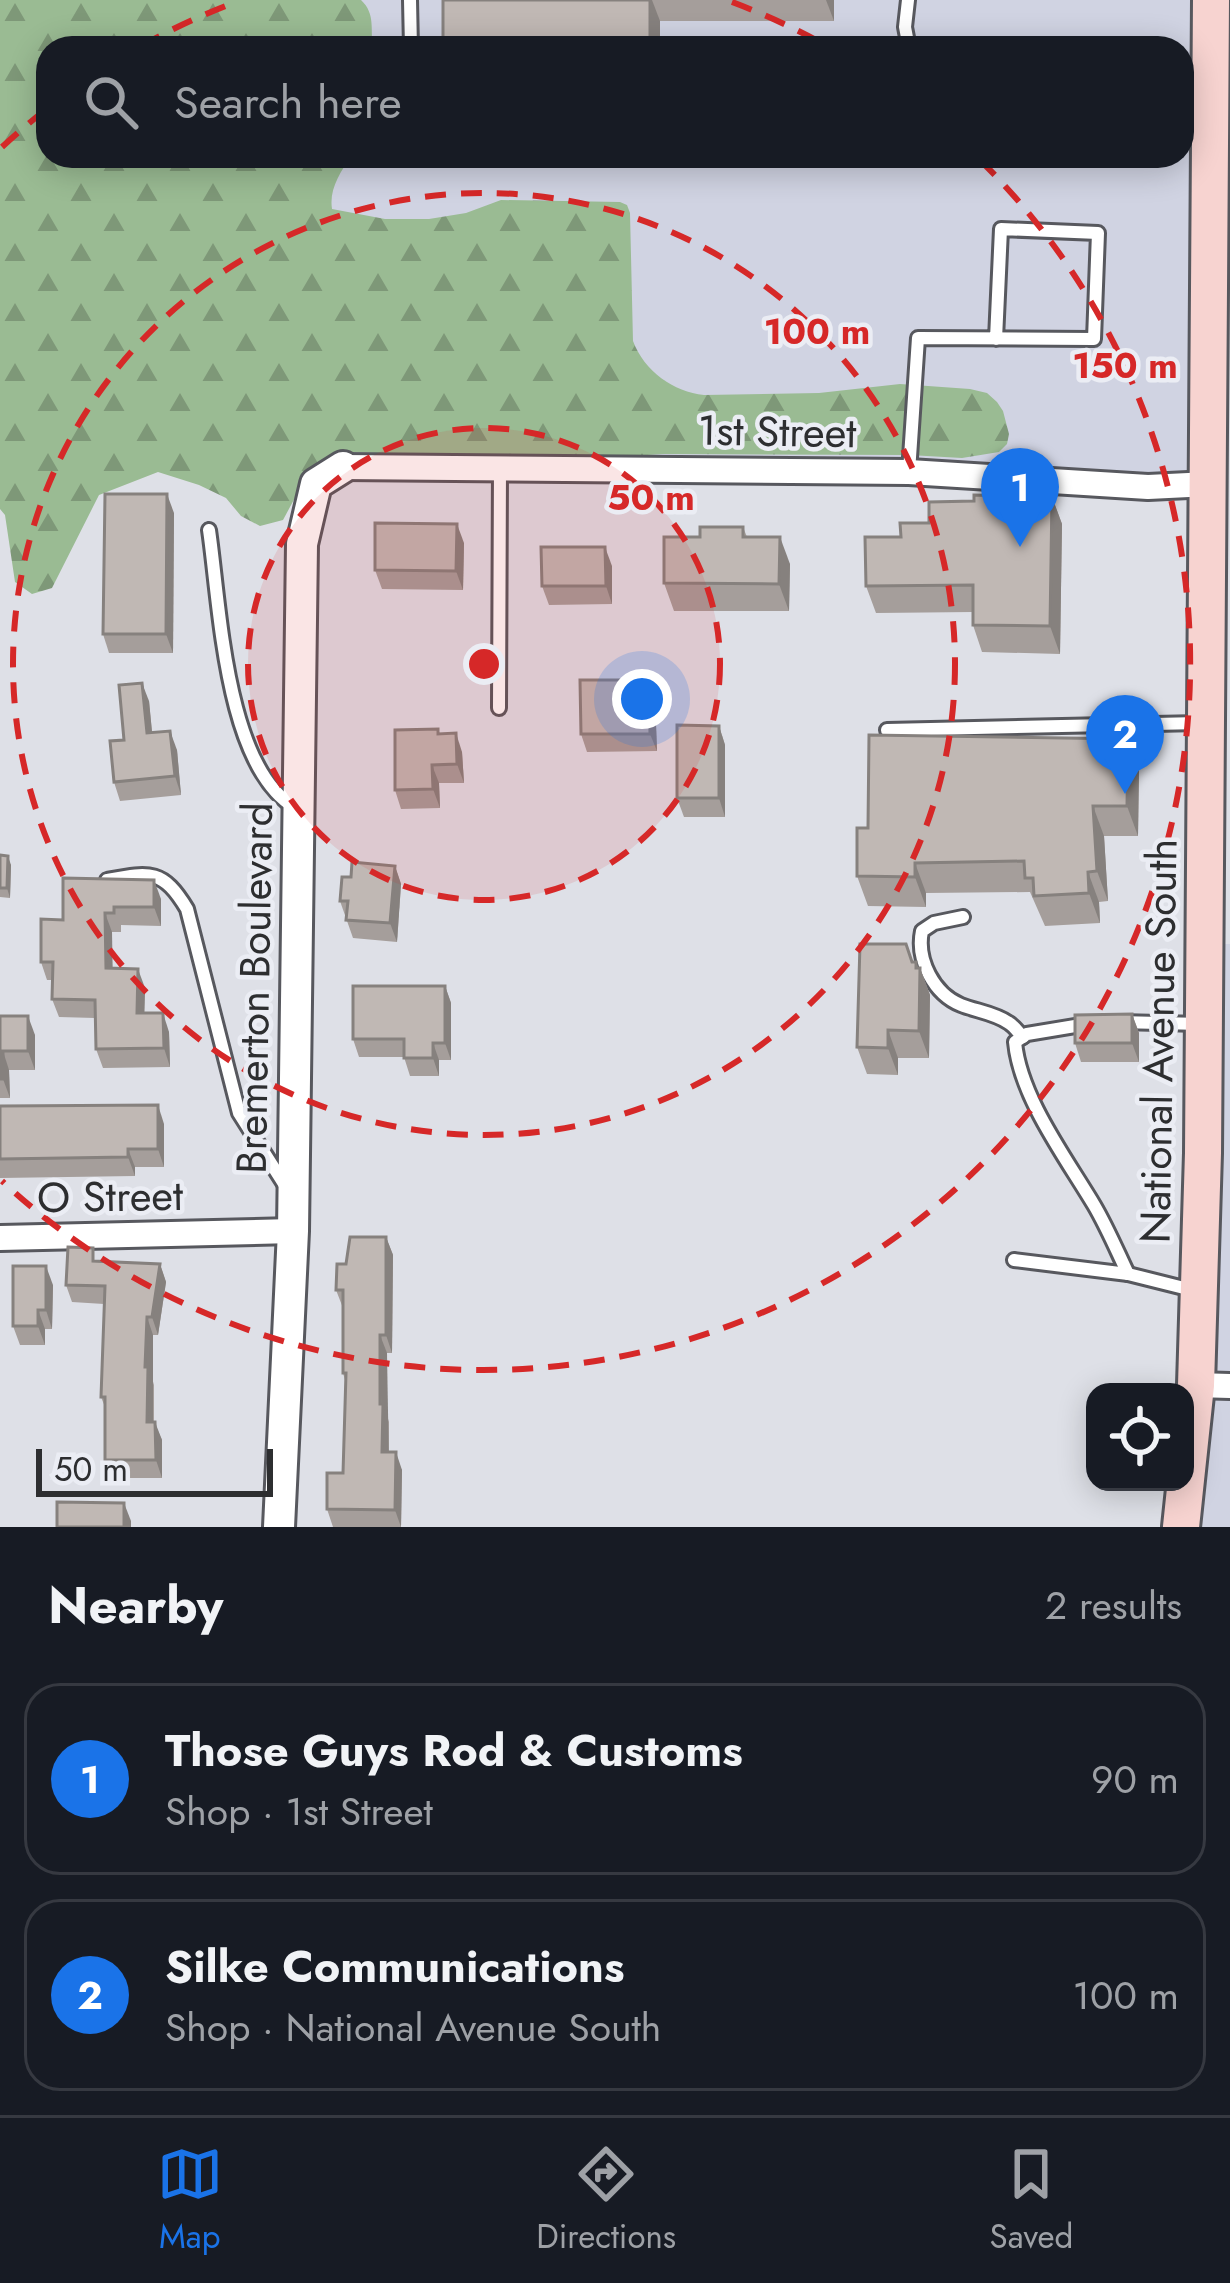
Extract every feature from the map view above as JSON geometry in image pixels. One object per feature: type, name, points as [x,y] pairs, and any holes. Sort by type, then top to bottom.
[{"type":"main road","name":"National Avenue South","points":[[1181,1527],[1213,1385],[1199,1292],[1209,484],[1220,252],[1203,152],[1220,72],[1211,0]]},
{"type":"street","name":"1st Street","points":[[344,466],[909,472],[1148,488],[1209,484]]},
{"type":"street","name":"Bremerton Boulevard","points":[[279,1527],[294,1215],[302,544],[316,484],[344,466]]},
{"type":"street","name":"O Street","points":[[0,1238],[294,1215]]},
{"type":"lane","points":[[410,0],[411,36]]},
{"type":"lane","points":[[907,36],[908,0]]},
{"type":"lane","points":[[909,472],[918,338],[996,339],[1094,339],[1098,233],[1001,229],[996,339]]},
{"type":"lane","points":[[499,708],[500,466]]},
{"type":"lane","points":[[209,530],[231,692],[241,729],[273,791],[299,810]]},
{"type":"lane","points":[[887,730],[1207,723]]},
{"type":"lane","points":[[107,880],[144,874],[172,884],[180,896],[239,1113],[294,1215]]},
{"type":"lane","points":[[963,917],[934,923],[922,931],[919,945],[926,971],[957,1004],[1009,1023],[1023,1037]]},
{"type":"lane","points":[[1128,1274],[1033,1097],[1017,1061],[1016,1042],[1060,1028],[1109,1022],[1204,1024]]},
{"type":"lane","points":[[1014,1260],[1128,1274],[1199,1292]]},
{"type":"shaded area","points":[[0,0],[1211,0],[1209,484],[0,454]]},
{"type":"shaded area","points":[[1205,944],[1230,944],[1230,1527],[1181,1527],[1182,1491],[1194,1491],[1194,1383],[1187,1383]]},
{"type":"green space","points":[[0,0],[361,0],[371,17],[372,36],[36,36],[36,168],[343,168],[334,188],[332,209],[385,219],[466,213],[501,200],[620,202],[630,213],[633,341],[645,362],[671,385],[704,395],[819,393],[900,384],[970,389],[987,393],[997,402],[1009,434],[999,452],[962,458],[663,454],[567,460],[352,452],[304,481],[283,520],[260,526],[241,516],[226,498],[158,472],[99,495],[52,588],[32,594],[15,582],[5,515],[0,509]]},
{"type":"building","points":[[443,0],[650,0],[650,36],[443,36]]},
{"type":"building","points":[[105,494],[167,494],[166,634],[103,634]]},
{"type":"building","points":[[974,495],[1052,497],[1050,626],[973,625],[973,585],[866,586],[865,537],[901,537],[900,523],[929,523],[929,502],[974,501]]},
{"type":"building","points":[[375,523],[457,524],[456,571],[375,570]]},
{"type":"building","points":[[700,527],[743,527],[743,537],[780,537],[779,584],[664,583],[664,537],[700,537]]},
{"type":"building","points":[[541,547],[605,547],[606,586],[542,586]]},
{"type":"building","points":[[580,680],[649,680],[650,734],[581,734]]},
{"type":"building","points":[[142,683],[147,733],[170,731],[175,776],[114,782],[110,741],[124,740],[119,685]]},
{"type":"building","points":[[677,725],[719,726],[719,798],[677,798]]},
{"type":"building","points":[[438,729],[438,734],[456,733],[457,764],[432,765],[433,789],[395,790],[395,730]]},
{"type":"building","points":[[869,735],[1128,739],[1127,806],[1093,806],[1097,871],[1088,872],[1089,893],[1034,896],[1033,878],[1025,878],[1024,861],[915,863],[915,877],[857,876],[857,828],[868,828]]},
{"type":"building","points":[[0,855],[8,856],[7,888],[0,888]]},
{"type":"building","points":[[352,862],[395,866],[390,923],[346,920],[348,901],[340,901],[342,877],[351,877]]},
{"type":"building","points":[[63,878],[154,880],[154,907],[114,907],[114,913],[105,913],[106,968],[138,969],[137,1013],[163,1013],[164,1048],[96,1049],[95,1000],[52,999],[53,962],[41,962],[41,919],[63,920]]},
{"type":"building","points":[[860,944],[906,944],[912,962],[920,968],[919,1031],[888,1030],[888,1048],[857,1047]]},
{"type":"building","points":[[353,986],[445,986],[445,1043],[433,1043],[433,1058],[404,1058],[404,1039],[353,1039]]},
{"type":"building","points":[[1132,1014],[1132,1043],[1075,1043],[1075,1015]]},
{"type":"building","points":[[0,1016],[28,1016],[28,1051],[3,1051],[3,1079],[0,1079]]},
{"type":"building","points":[[158,1105],[158,1149],[128,1149],[128,1157],[0,1159],[0,1106]]},
{"type":"building","points":[[350,1237],[386,1237],[380,1404],[382,1452],[396,1452],[395,1510],[327,1509],[327,1473],[343,1473],[343,1290],[336,1290],[337,1264],[346,1264]]},
{"type":"building","points":[[68,1247],[93,1248],[93,1261],[160,1264],[152,1317],[147,1317],[145,1367],[147,1422],[155,1422],[156,1460],[105,1460],[105,1397],[101,1397],[105,1286],[66,1285]]},
{"type":"building","points":[[13,1266],[46,1266],[46,1310],[38,1310],[38,1326],[13,1326]]},
{"type":"building","points":[[57,1502],[124,1503],[124,1527],[57,1527]]},
{"type":"place","name":"Those Guys Rod & Customs","points":[[1020,547]]},
{"type":"place","name":"Silke Communications","points":[[1125,794]]}]
